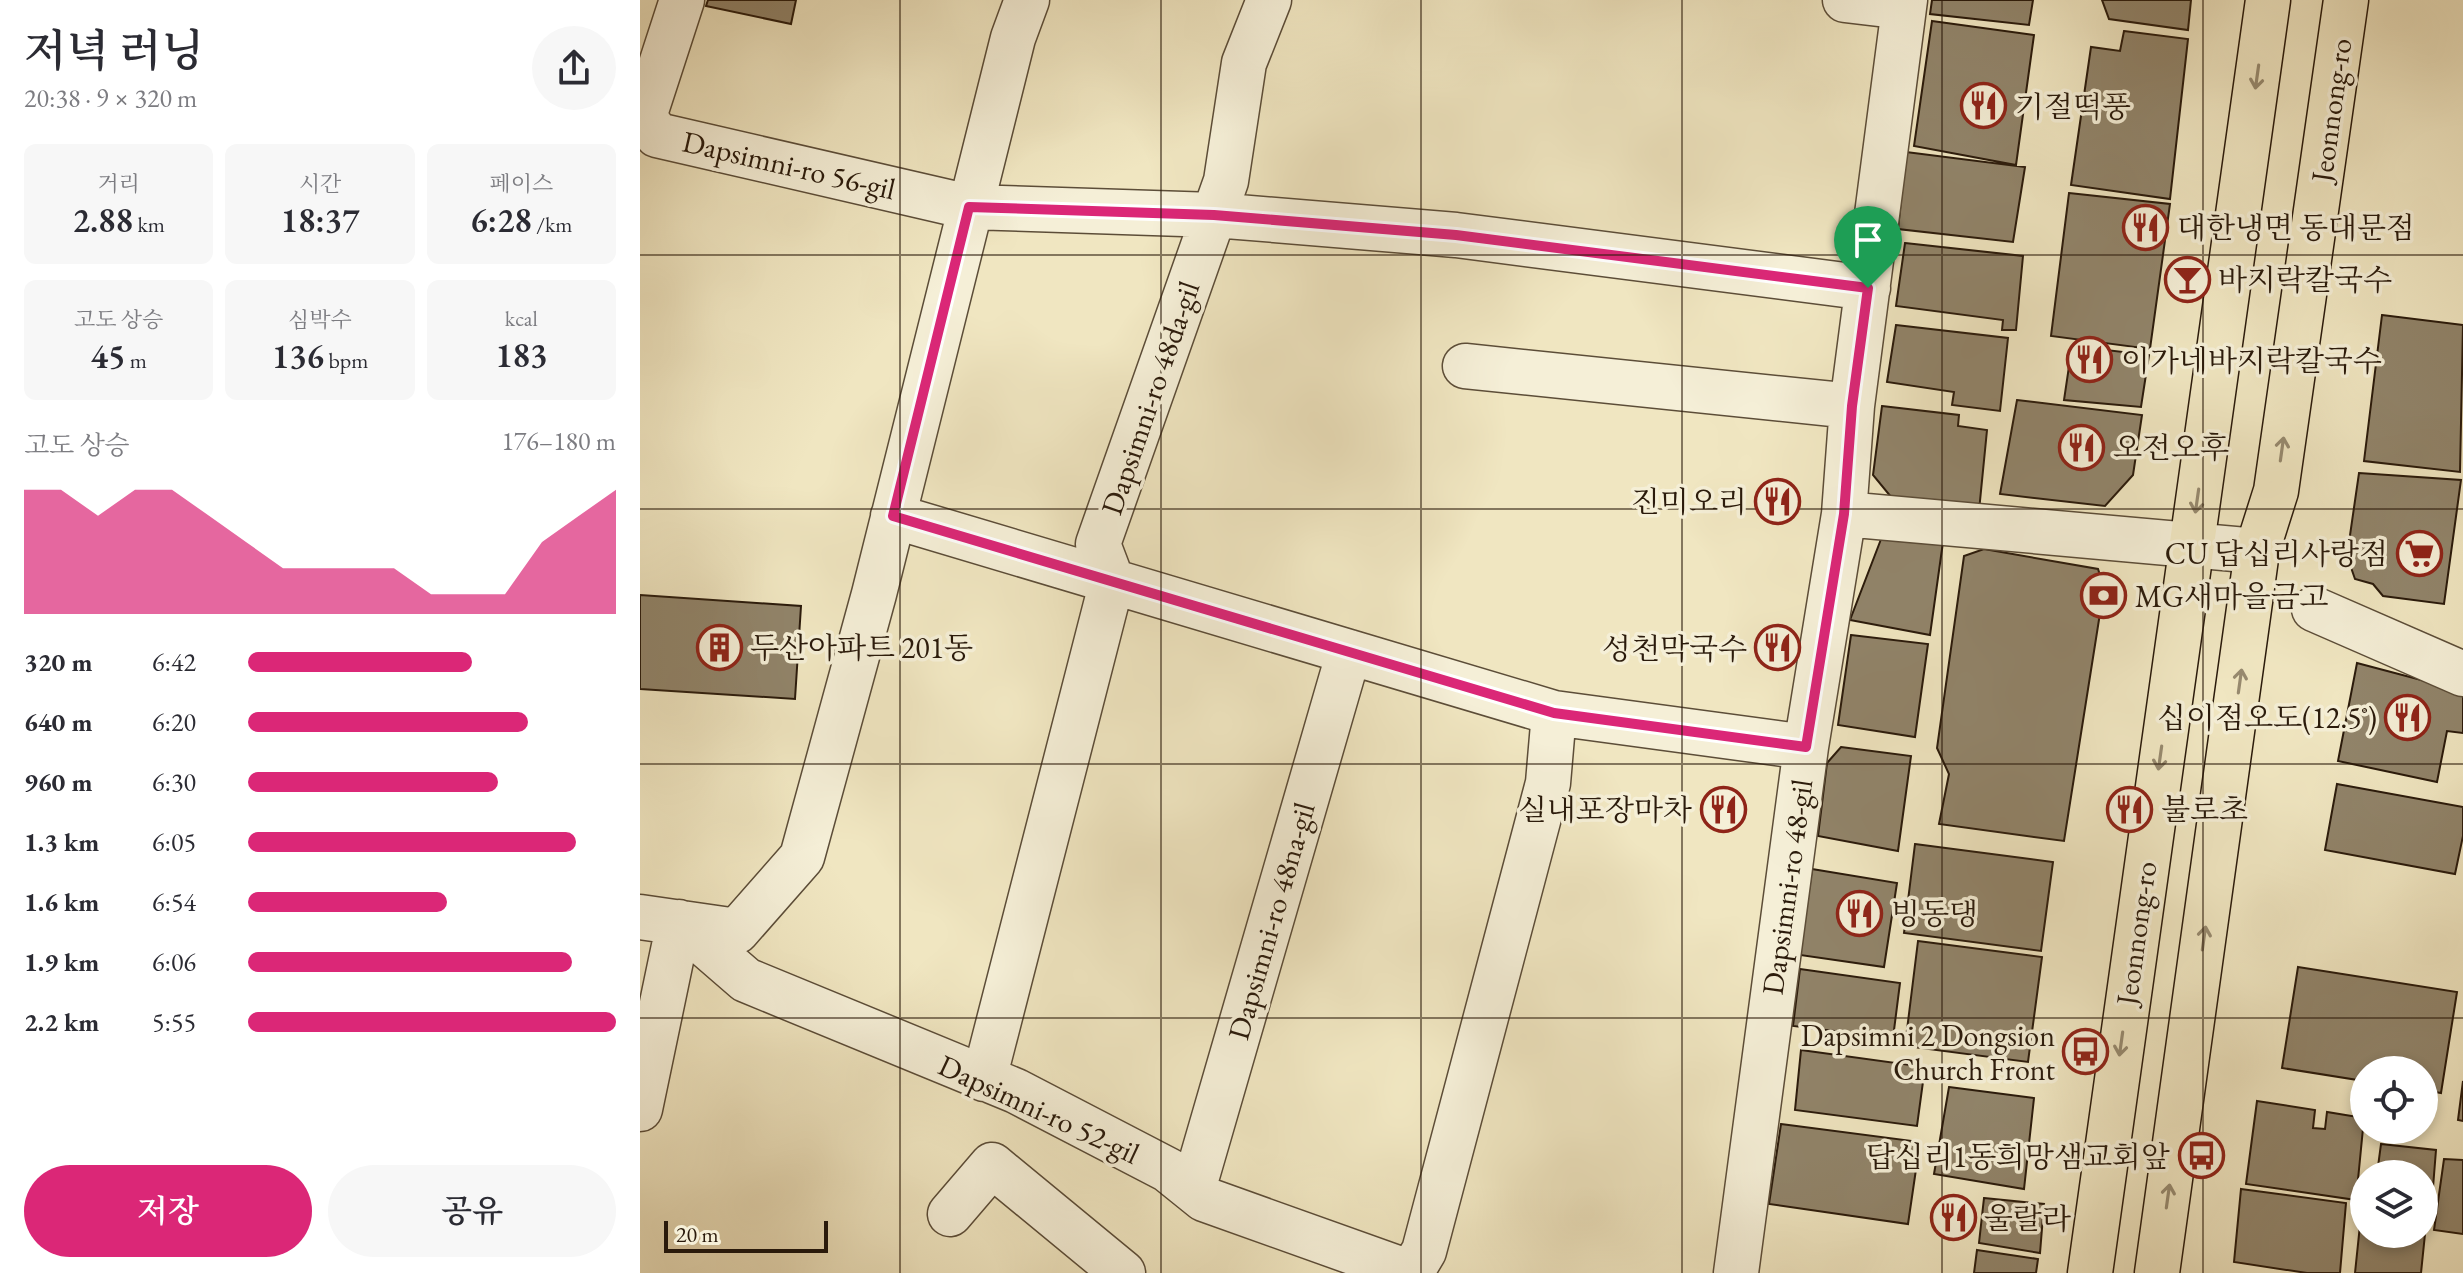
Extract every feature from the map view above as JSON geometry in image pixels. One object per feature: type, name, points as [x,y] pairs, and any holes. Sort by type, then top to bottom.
[{"type":"main road","name":"Jeonnong-ro","points":[[2090,1273],[2268,0]]},
{"type":"main road","name":"Jeonnong-ro","points":[[2157,1273],[2257,551],[2276,491],[2346,0]]},
{"type":"street","name":"Dapsimni-ro 56-gil","points":[[682,0],[644,117],[657,135],[969,207]]},
{"type":"street","points":[[640,1109],[659,919],[737,931],[802,857],[893,516],[1013,38],[1027,0]]},
{"type":"street","name":"Dapsimni-ro 48da-gil","points":[[1112,581],[1098,544],[1226,181],[1244,63],[1269,0]]},
{"type":"street","points":[[1845,0],[1904,4]]},
{"type":"street","name":"Dapsimni-ro 48-gil","points":[[1736,1273],[1806,747],[1844,514],[1852,406],[1904,4]]},
{"type":"street","points":[[969,207],[1214,215],[1456,235],[1868,288]]},
{"type":"street","points":[[1465,366],[1852,406]]},
{"type":"street","points":[[1844,514],[2257,551]]},
{"type":"street","points":[[893,516],[1554,713],[1806,747]]},
{"type":"street","points":[[984,1079],[1112,581]]},
{"type":"street","points":[[2314,609],[2463,674]]},
{"type":"street","name":"Dapsimni-ro 48na-gil","points":[[1193,1190],[1349,652]]},
{"type":"street","name":"Dapsimni-ro 52-gil","points":[[659,919],[746,980],[1016,1091],[1168,1170],[1204,1199],[1411,1273],[1424,1251],[1548,783],[1554,713]]},
{"type":"street","points":[[950,1214],[992,1165],[1123,1273]]},
{"type":"building","points":[[708,0],[796,0],[791,24],[706,6]]},
{"type":"building","points":[[1932,0],[2033,0],[2029,25],[1930,14]]},
{"type":"building","points":[[2102,0],[2191,0],[2188,30],[2109,19]]},
{"type":"building","points":[[1932,21],[2034,35],[2016,165],[1914,146]]},
{"type":"building","points":[[2124,31],[2188,39],[2170,199],[2071,185],[2091,47],[2120,51]]},
{"type":"building","points":[[1906,152],[2025,167],[2013,242],[1898,229]]},
{"type":"building","points":[[2069,193],[2170,204],[2150,349],[2051,336]]},
{"type":"building","points":[[1905,243],[2023,256],[2016,330],[2002,330],[2003,320],[1896,306]]},
{"type":"building","points":[[2382,315],[2463,325],[2460,472],[2364,461]]},
{"type":"building","points":[[1896,325],[2008,338],[2000,411],[1952,405],[1954,392],[1887,382]]},
{"type":"building","points":[[2072,346],[2149,355],[2141,407],[2064,400]]},
{"type":"building","points":[[2017,400],[2142,415],[2133,475],[2105,506],[2000,494]]},
{"type":"building","points":[[1882,406],[1959,415],[1958,426],[1987,430],[1979,511],[1896,503],[1873,475]]},
{"type":"building","points":[[2359,473],[2461,480],[2444,604],[2383,596],[2373,584],[2355,579],[2347,556]]},
{"type":"building","points":[[1883,534],[1943,542],[1930,635],[1850,620]]},
{"type":"building","points":[[1984,549],[2098,569],[2104,588],[2064,841],[1939,824],[1949,774],[1937,748],[1964,556]]},
{"type":"building","name":"두산아파트 201동","points":[[640,595],[801,606],[795,699],[640,689]]},
{"type":"building","points":[[1851,635],[1928,644],[1915,737],[1838,725]]},
{"type":"building","points":[[2357,663],[2463,691],[2463,733],[2447,731],[2437,782],[2338,761]]},
{"type":"building","points":[[1841,747],[1911,756],[1898,851],[1818,836],[1827,763]]},
{"type":"building","points":[[2337,784],[2463,807],[2463,836],[2455,874],[2325,850]]},
{"type":"building","points":[[1915,844],[2053,862],[2041,951],[1904,933]]},
{"type":"building","points":[[1812,869],[1897,883],[1884,967],[1800,955]]},
{"type":"building","points":[[1918,941],[2042,957],[2028,1062],[1905,1046]]},
{"type":"building","points":[[2298,967],[2457,992],[2441,1093],[2438,1092],[2438,1056],[2350,1056],[2350,1079],[2282,1068]]},
{"type":"building","points":[[1800,969],[1900,983],[1893,1038],[1882,1036],[1881,1047],[1858,1044],[1858,1034],[1793,1026]]},
{"type":"building","points":[[1801,1050],[1925,1067],[1917,1126],[1795,1110]]},
{"type":"building","points":[[2463,1081],[2463,1121],[2458,1120]]},
{"type":"building","points":[[1949,1087],[2034,1098],[2024,1189],[1934,1174]]},
{"type":"building","points":[[2257,1101],[2315,1110],[2313,1128],[2325,1129],[2327,1112],[2350,1116],[2350,1144],[2361,1144],[2360,1160],[2350,1160],[2350,1199],[2246,1184]]},
{"type":"building","points":[[1781,1124],[1920,1142],[1908,1224],[1769,1204]]},
{"type":"building","points":[[2381,1144],[2436,1150],[2435,1160],[2379,1160]]},
{"type":"building","points":[[2444,1159],[2463,1160],[2463,1234],[2438,1231],[2438,1202]]},
{"type":"building","points":[[2241,1189],[2346,1203],[2340,1273],[2307,1273],[2234,1262]]},
{"type":"building","points":[[1984,1198],[2044,1204],[2040,1253],[1979,1243]]},
{"type":"building","points":[[2358,1248],[2424,1248],[2421,1273],[2355,1273]]},
{"type":"building","points":[[1977,1250],[2038,1259],[2036,1273],[1974,1273]]},
{"type":"place","name":"기절떡풍","points":[[1984,106]]},
{"type":"place","name":"대한냉면 동대문점","points":[[2146,227]]},
{"type":"place","name":"바지락칼국수","points":[[2187,279]]},
{"type":"place","name":"이가네바지락칼국수","points":[[2090,360]]},
{"type":"place","name":"오전오후","points":[[2082,447]]},
{"type":"place","name":"진미오리","points":[[1778,501]]},
{"type":"place","name":"CU 답십리사랑점","points":[[2419,553]]},
{"type":"place","name":"MG새마을금고","points":[[2104,596]]},
{"type":"place","name":"두산아파트 201동","points":[[719,647]]},
{"type":"place","name":"성천막국수","points":[[1778,648]]},
{"type":"place","name":"십이점오도(12.5˚)","points":[[2408,717]]},
{"type":"place","name":"실내포장마차","points":[[1723,809]]},
{"type":"place","name":"불로초","points":[[2130,809]]},
{"type":"place","name":"빙동댕","points":[[1860,913]]},
{"type":"place","name":"Dapsimni 2 Dongsion Church Front","points":[[2086,1052]]},
{"type":"place","name":"답십리1동희망샘교회앞","points":[[2201,1156]]},
{"type":"place","name":"울랄라","points":[[1953,1218]]},
{"type":"route","points":[[969,207],[1214,215],[1456,235],[1868,288],[1852,406],[1844,514],[1806,747],[1554,713],[893,516],[969,207]]}]
